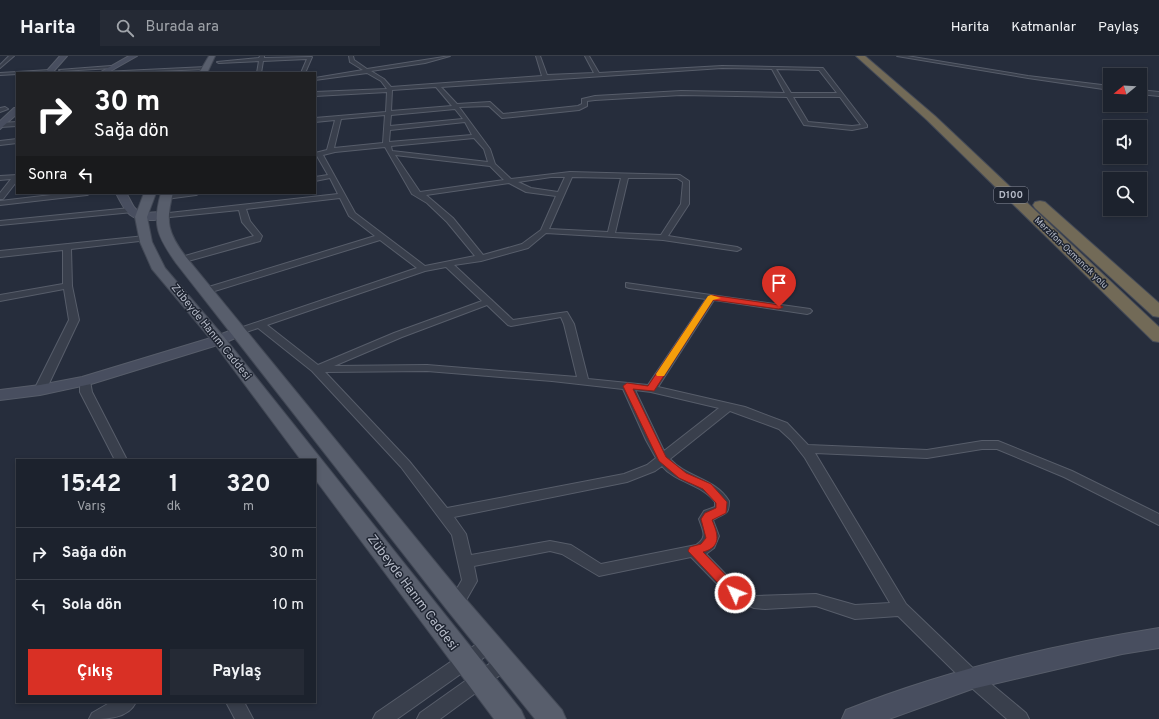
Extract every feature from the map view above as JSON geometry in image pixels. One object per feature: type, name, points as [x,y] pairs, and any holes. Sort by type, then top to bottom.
[{"type":"highway","name":"Merzifon-Osmancık yolu","points":[[860,56],[931,118],[1159,337]]},
{"type":"highway","name":"Merzifon-Osmancık yolu","points":[[872,56],[1159,312]]},
{"type":"main road","points":[[204,70],[212,56]]},
{"type":"main road","points":[[136,214],[161,194]]},
{"type":"main road","points":[[161,194],[160,216],[165,238],[204,291],[456,604],[552,719]]},
{"type":"main road","name":"Zübeyde Hanım Caddesi","points":[[136,214],[159,269],[219,340],[310,459]]},
{"type":"main road","name":"Zübeyde Hanım Caddesi","points":[[316,466],[465,662],[511,719]]},
{"type":"street","points":[[0,67],[2,63],[12,56]]},
{"type":"street","points":[[49,72],[64,56]]},
{"type":"street","points":[[59,72],[72,56]]},
{"type":"street","points":[[104,72],[134,56]]},
{"type":"street","points":[[220,62],[310,56],[303,72]]},
{"type":"street","points":[[351,56],[352,62],[387,84],[390,90],[387,145],[390,153],[411,187],[450,220],[481,258]]},
{"type":"street","points":[[316,79],[424,62],[448,56]]},
{"type":"street","points":[[538,56],[545,77]]},
{"type":"street","points":[[587,56],[598,74]]},
{"type":"street","points":[[899,56],[1028,77],[1103,87]]},
{"type":"street","points":[[914,59],[926,56]]},
{"type":"street","points":[[259,72],[262,58]]},
{"type":"street","points":[[158,72],[168,63]]},
{"type":"street","points":[[59,72],[113,67]]},
{"type":"street","points":[[316,94],[390,90],[545,77],[722,67],[774,67],[819,69],[842,95],[865,126],[852,128],[809,125],[804,122],[774,67]]},
{"type":"street","points":[[158,72],[204,70]]},
{"type":"street","points":[[0,74],[16,73]]},
{"type":"street","points":[[438,86],[467,120],[476,136],[487,149],[492,164],[510,181],[536,192],[561,195]]},
{"type":"street","points":[[316,120],[490,104],[502,116],[579,108],[584,105],[584,100],[592,98],[681,93],[842,95]]},
{"type":"street","points":[[1147,93],[1159,94]]},
{"type":"street","points":[[2,111],[16,100]]},
{"type":"street","points":[[0,126],[16,111]]},
{"type":"street","points":[[330,151],[338,118]]},
{"type":"street","points":[[388,128],[467,120]]},
{"type":"street","points":[[0,126],[16,124]]},
{"type":"street","points":[[423,269],[352,214],[332,176],[317,154],[330,151],[476,136]]},
{"type":"street","points":[[0,143],[16,141]]},
{"type":"street","points":[[390,153],[492,164]]},
{"type":"street","points":[[420,194],[570,174],[674,176],[686,181],[685,204],[662,238]]},
{"type":"street","points":[[0,395],[40,390],[85,381],[219,340],[237,332],[423,269],[518,249],[529,243],[544,231],[570,174]]},
{"type":"street","points":[[611,235],[625,175]]},
{"type":"street","points":[[316,178],[332,176]]},
{"type":"street","points":[[0,178],[16,177]]},
{"type":"street","points":[[0,197],[16,178]]},
{"type":"street","points":[[0,203],[78,194]]},
{"type":"street","points":[[122,194],[136,214]]},
{"type":"street","points":[[0,223],[136,214],[160,216],[342,196]]},
{"type":"street","points":[[181,260],[257,239],[258,236],[244,218],[242,208]]},
{"type":"street","points":[[544,231],[662,238],[737,249]]},
{"type":"street","points":[[204,291],[380,237]]},
{"type":"street","points":[[0,254],[145,238]]},
{"type":"street","points":[[40,390],[74,320],[68,286],[67,246]]},
{"type":"street","points":[[447,263],[511,323],[564,314],[569,324],[583,381]]},
{"type":"street","points":[[629,285],[806,311]]},
{"type":"street","points":[[1,299],[68,286]]},
{"type":"street","points":[[651,389],[711,298]]},
{"type":"street","points":[[316,369],[398,335],[489,301]]},
{"type":"street","points":[[260,325],[316,369],[405,464],[459,534],[470,581],[456,604]]},
{"type":"street","points":[[316,369],[427,368],[627,386],[651,389],[728,407],[783,426],[790,431],[805,449],[901,609],[972,678],[1020,719]]},
{"type":"street","points":[[85,381],[86,392],[120,459]]},
{"type":"street","points":[[466,562],[550,546],[566,549],[599,570],[694,551],[705,547],[712,540],[706,519],[722,510],[722,502],[707,487],[682,475],[662,459],[627,386]]},
{"type":"street","points":[[444,514],[627,478],[651,468],[728,407]]},
{"type":"street","points":[[805,449],[919,454],[982,445],[998,445],[1068,474],[1159,520]]},
{"type":"street","points":[[694,551],[735,593],[754,602],[765,603],[808,599],[823,601],[855,612],[901,609]]},
{"type":"street","points":[[855,719],[972,678],[1122,644],[1159,638]]},
{"type":"street","points":[[382,719],[490,644]]},
{"type":"street","points":[[426,719],[505,662]]},
{"type":"street","points":[[98,719],[125,703]]},
{"type":"street","points":[[236,703],[244,719]]},
{"type":"slow traffic","points":[[660,374],[711,298],[717,298]]},
{"type":"route","points":[[735,593],[694,551],[705,547],[712,540],[706,519],[707,517],[722,510],[723,505],[720,498],[707,487],[674,470],[662,459],[627,386],[651,389],[711,298],[779,307]]}]
